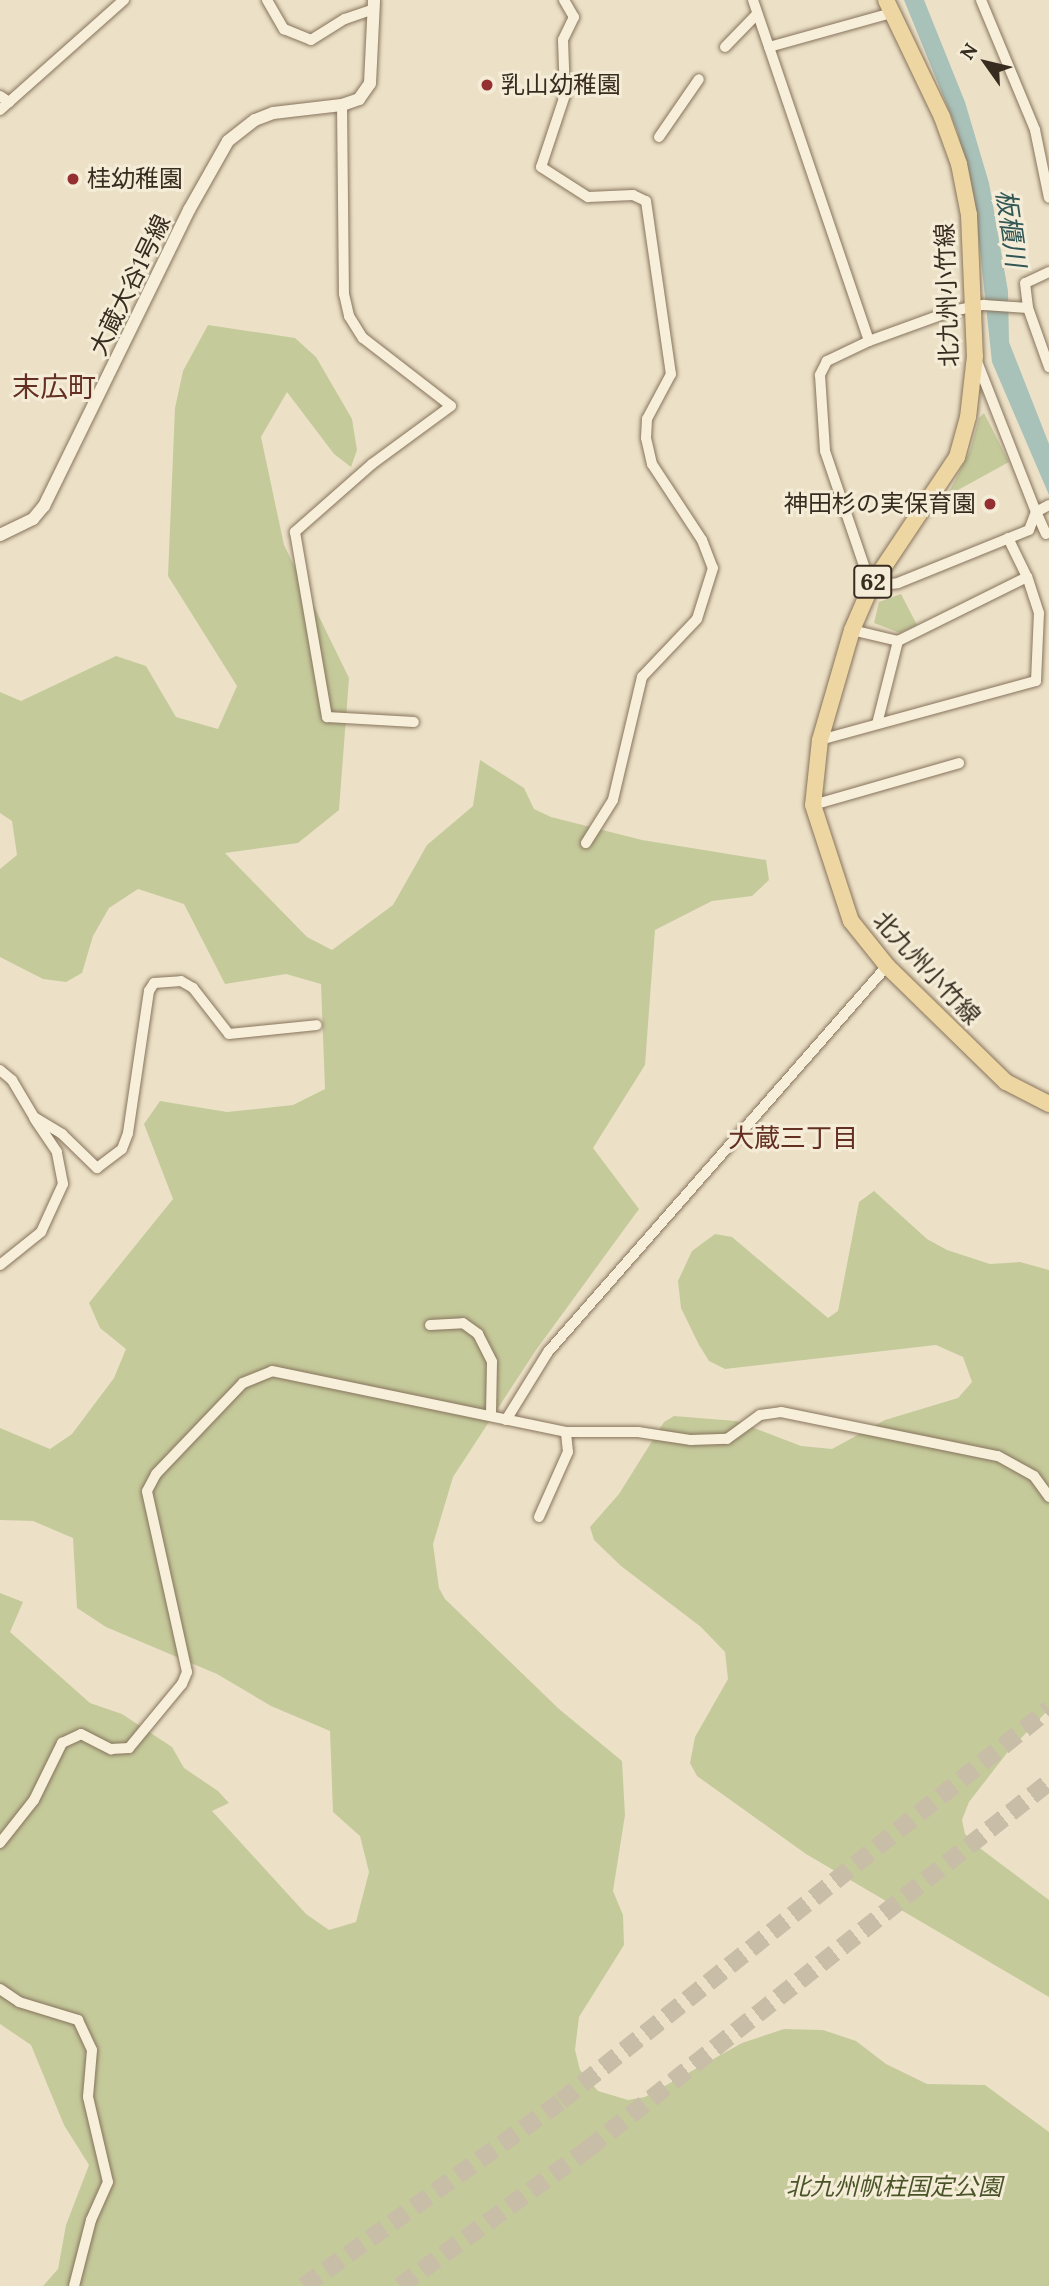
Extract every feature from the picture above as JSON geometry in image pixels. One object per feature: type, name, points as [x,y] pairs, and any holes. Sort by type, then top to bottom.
[{"type":"main road","name":"北九州小竹線","points":[[889,6],[942,117],[959,164],[969,215],[977,306],[975,356],[968,416],[957,457],[871,586],[852,630],[820,740],[813,805],[851,921],[887,966],[1006,1082],[1049,1104]]},
{"type":"street","points":[[0,110],[124,0]]},
{"type":"street","points":[[267,0],[284,29],[311,40],[372,5],[370,83],[359,99],[342,105],[344,294],[349,316],[363,338],[451,406],[372,464],[295,532],[327,717],[414,722]]},
{"type":"street","points":[[565,0],[574,17],[563,40],[565,95],[541,167],[588,197],[633,195],[646,201],[671,374],[647,419],[646,438],[652,464],[702,540],[713,568],[697,619],[642,677],[613,800],[586,843]]},
{"type":"street","points":[[753,0],[869,341]]},
{"type":"street","points":[[981,0],[1031,119],[1049,198]]},
{"type":"street","points":[[769,47],[889,6]]},
{"type":"street","points":[[725,47],[757,13]]},
{"type":"street","points":[[659,137],[699,79]]},
{"type":"street","points":[[0,96],[9,102]]},
{"type":"street","name":"大蔵大谷1号線","points":[[0,535],[33,519],[44,506],[189,210],[228,141],[255,120],[273,113],[342,105]]},
{"type":"street","points":[[1049,272],[1025,284],[1028,308],[1049,368]]},
{"type":"street","points":[[1028,308],[977,306],[869,341],[827,361],[820,375],[825,451],[871,586],[898,583],[1030,530],[1043,508]]},
{"type":"street","points":[[975,356],[1043,508],[1046,534]]},
{"type":"street","points":[[820,740],[1036,681],[1039,613],[1027,577],[1008,538]]},
{"type":"street","points":[[852,630],[898,641],[1027,577]]},
{"type":"street","points":[[877,724],[898,641]]},
{"type":"street","points":[[813,805],[959,763]]},
{"type":"street","points":[[506,1420],[548,1352],[887,966]]},
{"type":"street","points":[[34,1117],[62,1134],[97,1168],[122,1149],[135,1110],[149,990],[154,984],[181,981],[193,988],[229,1034],[317,1025]]},
{"type":"street","points":[[0,1070],[12,1080],[57,1152],[63,1184],[41,1232],[0,1265]]},
{"type":"street","points":[[430,1325],[463,1323],[478,1334],[492,1362],[491,1416]]},
{"type":"street","points":[[0,1843],[34,1800],[51,1758],[71,1736],[81,1734],[121,1751],[129,1748],[182,1684],[187,1672],[147,1491],[156,1474],[243,1383],[272,1371],[566,1432],[638,1432],[691,1440],[727,1440],[760,1415],[781,1412],[998,1456],[1034,1476],[1049,1497]]},
{"type":"street","points":[[539,1517],[568,1452],[566,1432]]},
{"type":"street","points":[[0,1989],[19,2002],[78,2020],[92,2050],[88,2096],[107,2182],[91,2220],[74,2286]]},
{"type":"green space","name":"北九州帆柱国定公園","points":[[208,325],[295,338],[316,357],[352,419],[357,450],[351,467],[334,454],[287,392],[261,437],[284,545],[349,678],[339,810],[298,843],[225,853],[307,937],[332,950],[393,905],[427,845],[473,806],[480,760],[524,788],[534,809],[551,817],[642,840],[766,860],[769,880],[752,896],[712,901],[655,930],[645,1065],[593,1148],[639,1209],[536,1350],[453,1477],[433,1544],[439,1588],[445,1599],[559,1709],[622,1761],[625,1815],[613,1891],[623,1915],[624,1945],[579,2017],[575,2050],[580,2070],[598,2091],[628,2100],[645,2097],[742,2043],[784,2029],[823,2030],[856,2041],[886,2064],[927,2084],[985,2085],[1049,2132],[1049,2286],[43,2286],[58,2269],[66,2225],[89,2165],[64,2125],[31,2045],[0,2024],[0,1593],[23,1602],[10,1632],[90,1703],[122,1714],[172,1747],[184,1768],[218,1791],[229,1803],[212,1811],[306,1914],[329,1930],[356,1922],[369,1872],[360,1836],[333,1812],[330,1731],[271,1706],[217,1674],[106,1627],[77,1608],[73,1538],[33,1521],[0,1520],[0,1428],[50,1449],[72,1434],[114,1378],[126,1349],[100,1328],[89,1303],[173,1199],[144,1124],[160,1101],[227,1112],[293,1105],[325,1089],[321,984],[286,974],[225,984],[184,904],[138,889],[109,908],[93,936],[82,973],[66,982],[43,979],[0,957],[0,869],[17,855],[12,821],[0,813],[0,692],[21,701],[116,656],[146,666],[176,717],[218,729],[237,686],[168,576],[175,408],[183,371]]},
{"type":"green space","points":[[984,413],[1009,462],[947,496],[970,451],[979,418]]},
{"type":"green space","points":[[901,594],[917,625],[900,633],[874,623],[879,602]]},
{"type":"green space","points":[[874,1191],[927,1239],[947,1250],[990,1264],[1020,1262],[1049,1270],[1049,1709],[1007,1753],[969,1802],[962,1820],[965,1834],[981,1849],[1049,1900],[1049,1997],[806,1854],[697,1776],[690,1763],[695,1737],[728,1679],[725,1652],[701,1627],[621,1566],[594,1540],[590,1527],[619,1494],[664,1422],[674,1416],[736,1421],[801,1446],[832,1449],[885,1420],[958,1398],[972,1382],[963,1357],[936,1345],[725,1369],[709,1361],[699,1345],[681,1308],[678,1281],[692,1251],[715,1234],[732,1237],[828,1318],[838,1311],[859,1202]]},
{"type":"water","points":[[904,0],[924,0],[965,102],[989,183],[1008,291],[1009,342],[1049,444],[1049,495],[992,362],[975,204],[957,130]]},
{"type":"tunnel","points":[[304,2286],[561,2101],[1049,1709]]},
{"type":"tunnel","points":[[400,2286],[588,2149],[1049,1782]]},
{"type":"place","name":"乳山幼稚園","points":[[487,85]]},
{"type":"place","name":"桂幼稚園","points":[[73,179]]},
{"type":"place","name":"神田杉の実保育園","points":[[990,504]]},
{"type":"district","name":"末広町","points":[[54,387]]},
{"type":"district","name":"大蔵三丁目","points":[[793,1138]]},
{"type":"water label","name":"板櫃川","points":[[1011,228]]}]
